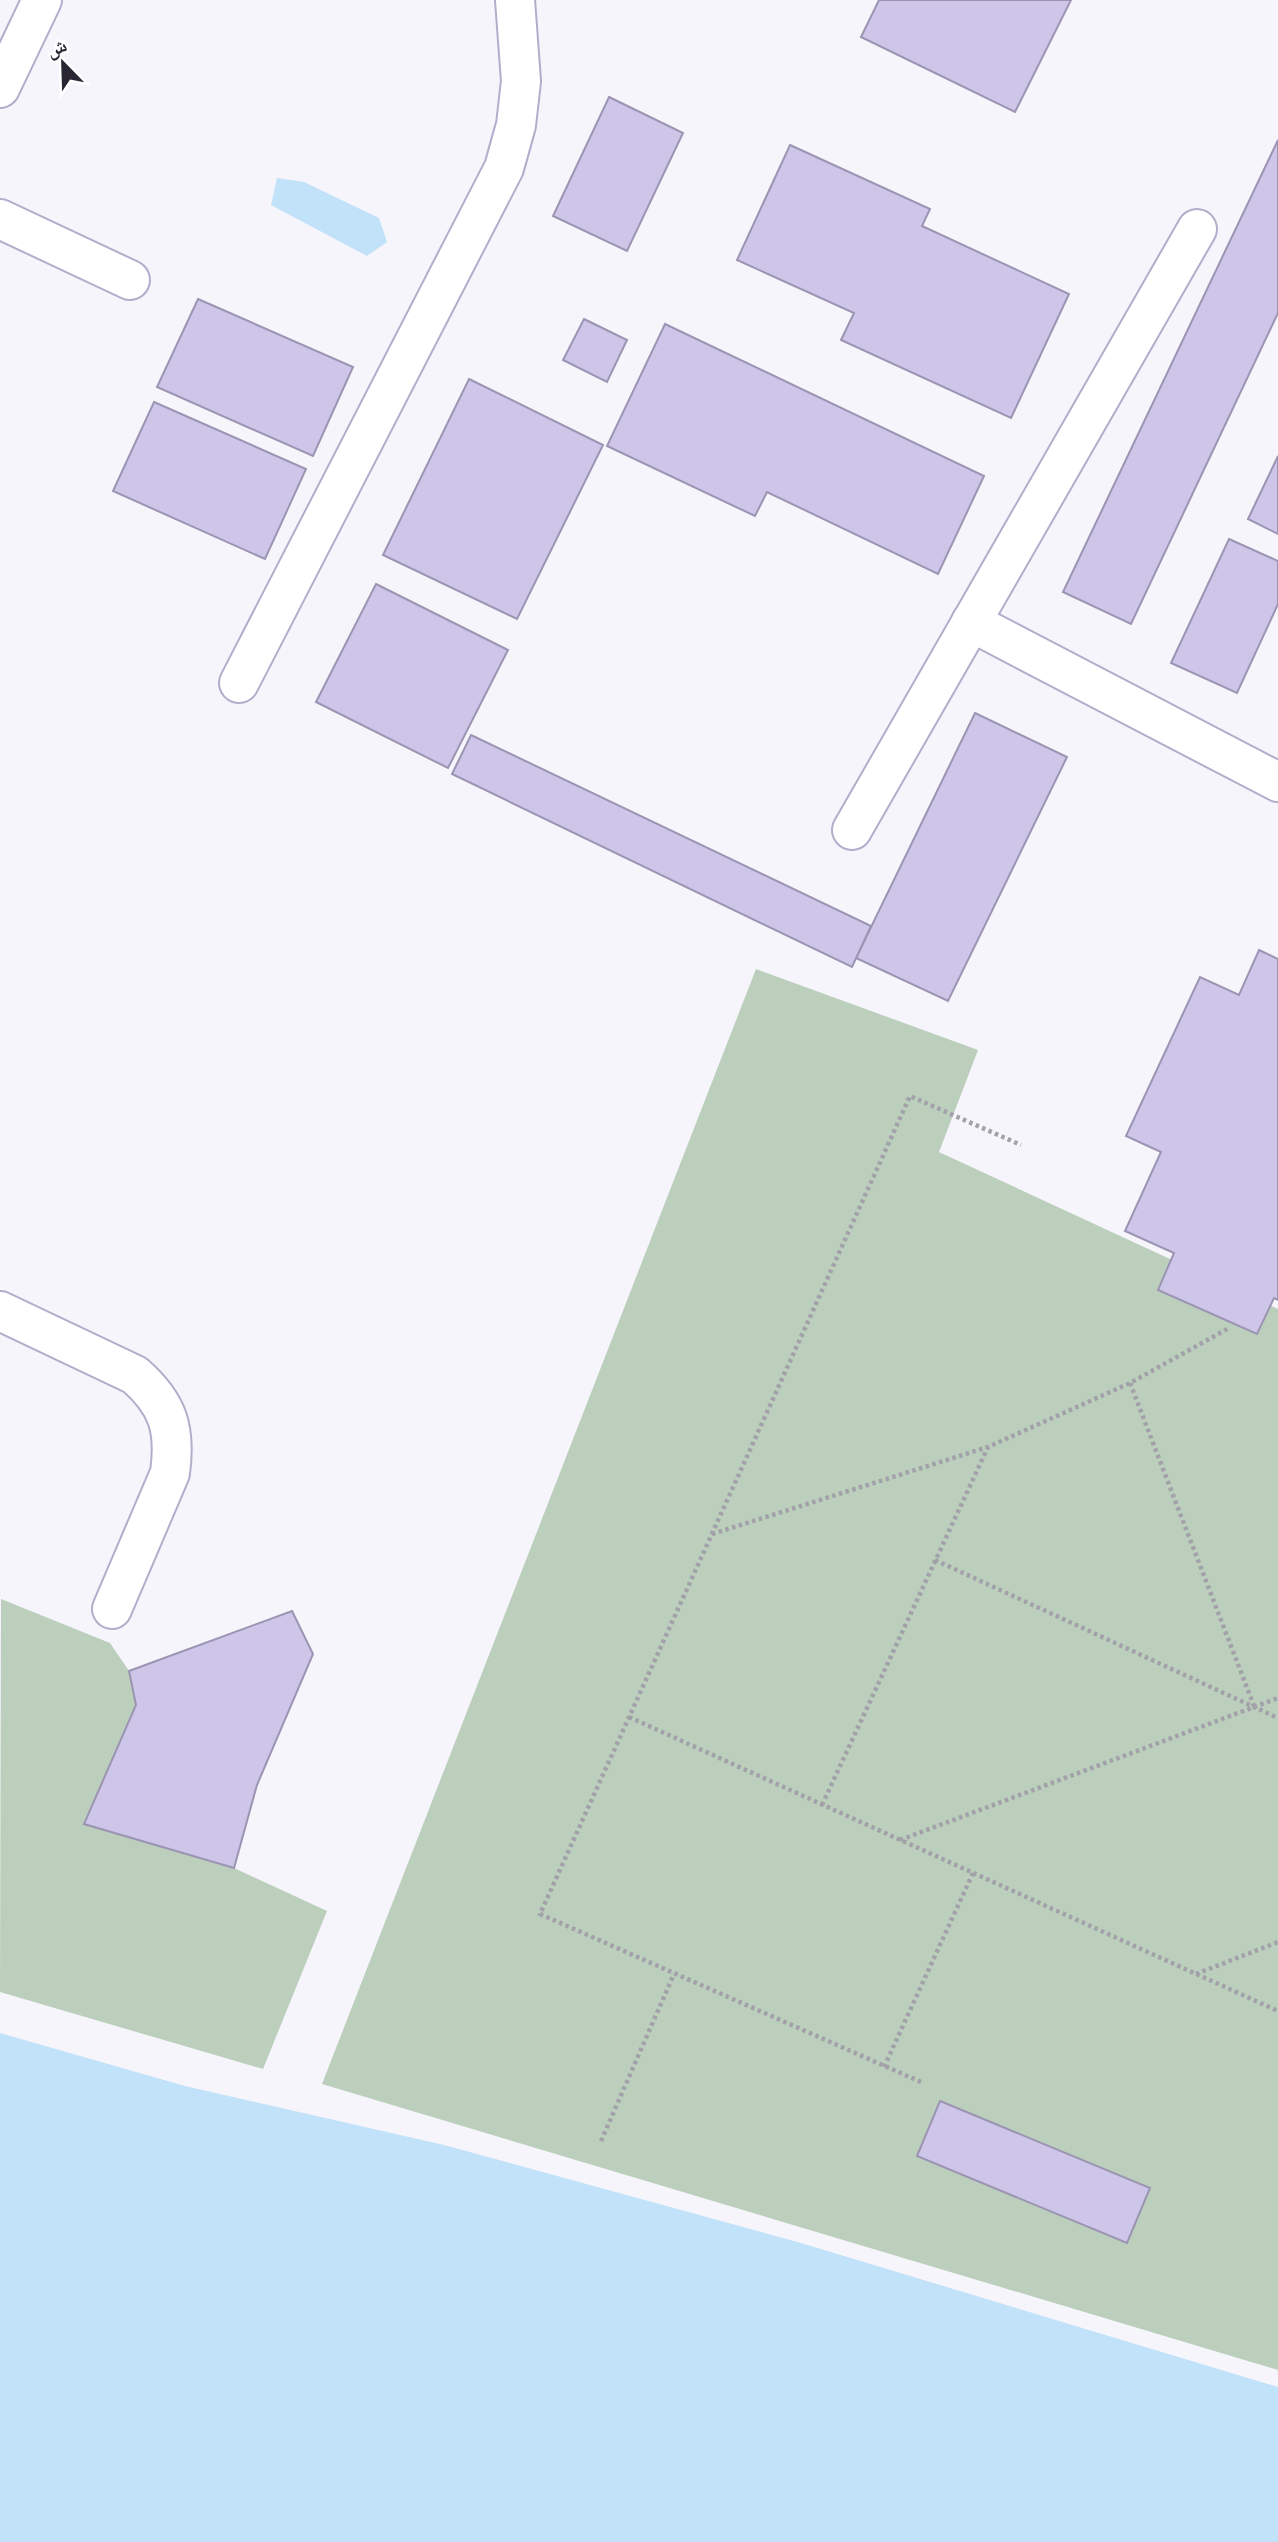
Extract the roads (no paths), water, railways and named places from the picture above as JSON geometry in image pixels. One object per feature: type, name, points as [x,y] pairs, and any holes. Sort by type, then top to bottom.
[{"type":"lane","points":[[0,88],[42,0]]},
{"type":"lane","points":[[239,683],[504,168],[516,125],[521,81],[514,0]]},
{"type":"lane","points":[[0,219],[130,280]]},
{"type":"lane","points":[[852,830],[1197,229]]},
{"type":"lane","points":[[971,622],[1278,782]]},
{"type":"lane","points":[[10,1327],[135,1375],[151,1390],[164,1408],[171,1429],[173,1451],[170,1473],[112,1608]]},
{"type":"water","points":[[277,178],[304,182],[379,218],[387,242],[367,256],[271,205]]},
{"type":"water","points":[[0,2033],[185,2086],[444,2145],[801,2243],[1278,2387],[1278,2542],[0,2542]]}]
